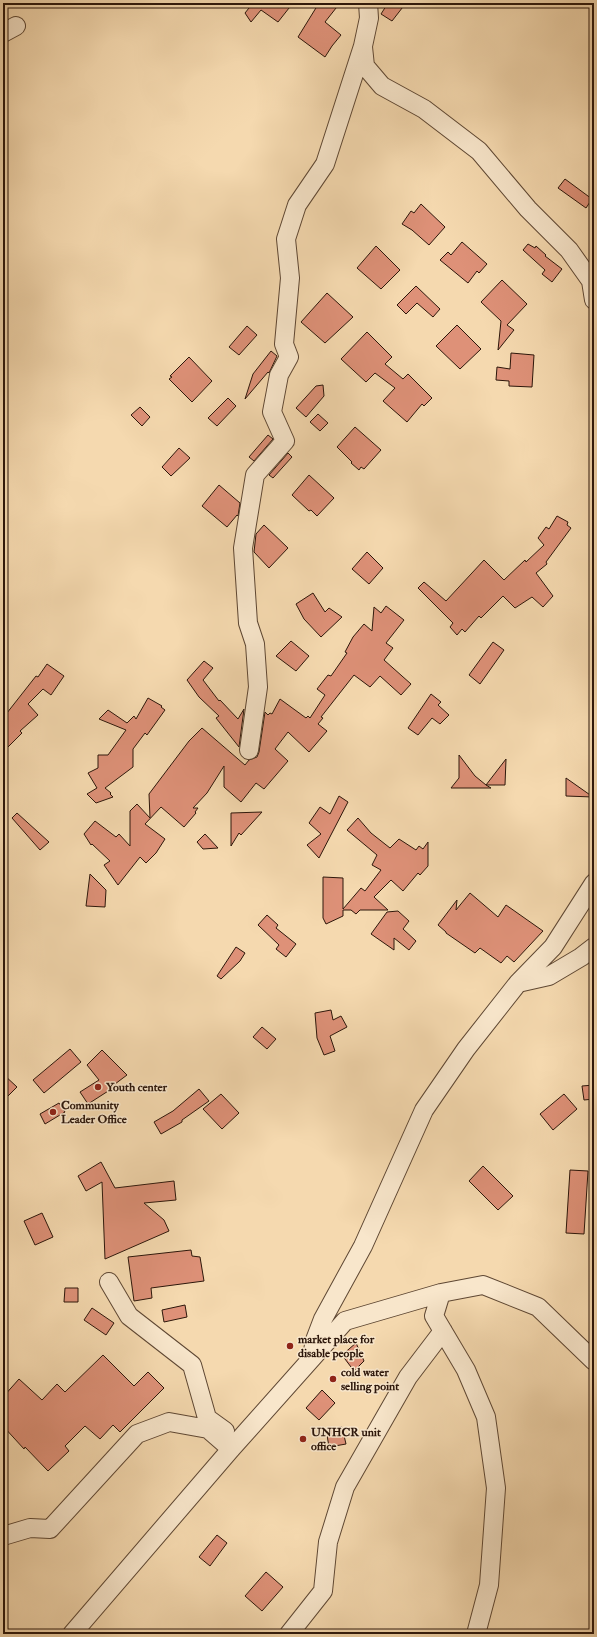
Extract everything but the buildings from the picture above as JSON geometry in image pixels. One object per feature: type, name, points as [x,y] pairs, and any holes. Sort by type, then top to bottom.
[{"type":"street","points":[[249,750],[258,687],[255,644],[248,622],[243,548],[255,475],[285,441],[272,412],[279,375],[289,357],[284,344],[290,278],[286,239],[297,205],[325,164],[363,46],[369,18],[368,3]]},
{"type":"street","points":[[363,46],[365,66],[382,86],[424,109],[479,151],[528,209],[568,250],[591,281],[594,300]]},
{"type":"street","points":[[312,1358],[315,1340],[324,1319],[363,1246],[424,1110],[466,1049],[518,983],[553,947],[594,883]]},
{"type":"street","points":[[518,983],[549,976],[581,957],[594,947]]},
{"type":"street","points":[[109,1282],[129,1316],[192,1365],[207,1418],[234,1445]]},
{"type":"street","points":[[72,1634],[234,1445],[345,1321],[442,1293],[483,1285],[538,1307],[594,1361]]},
{"type":"street","points":[[442,1293],[434,1316],[466,1370],[486,1417],[496,1488],[489,1585],[476,1634]]},
{"type":"street","points":[[288,1634],[324,1591],[328,1542],[345,1487],[408,1377],[443,1331]]},
{"type":"street","points":[[3,1536],[30,1528],[50,1529],[137,1434],[169,1422],[208,1429],[234,1445]]},
{"type":"place","name":"Youth center","points":[[98,1087]]},
{"type":"place","name":"Community Leader Office","points":[[53,1112]]},
{"type":"place","name":"market place for disable people","points":[[290,1346]]},
{"type":"place","name":"cold water selling point","points":[[333,1379]]},
{"type":"place","name":"UNHCR unit office","points":[[303,1439]]}]
